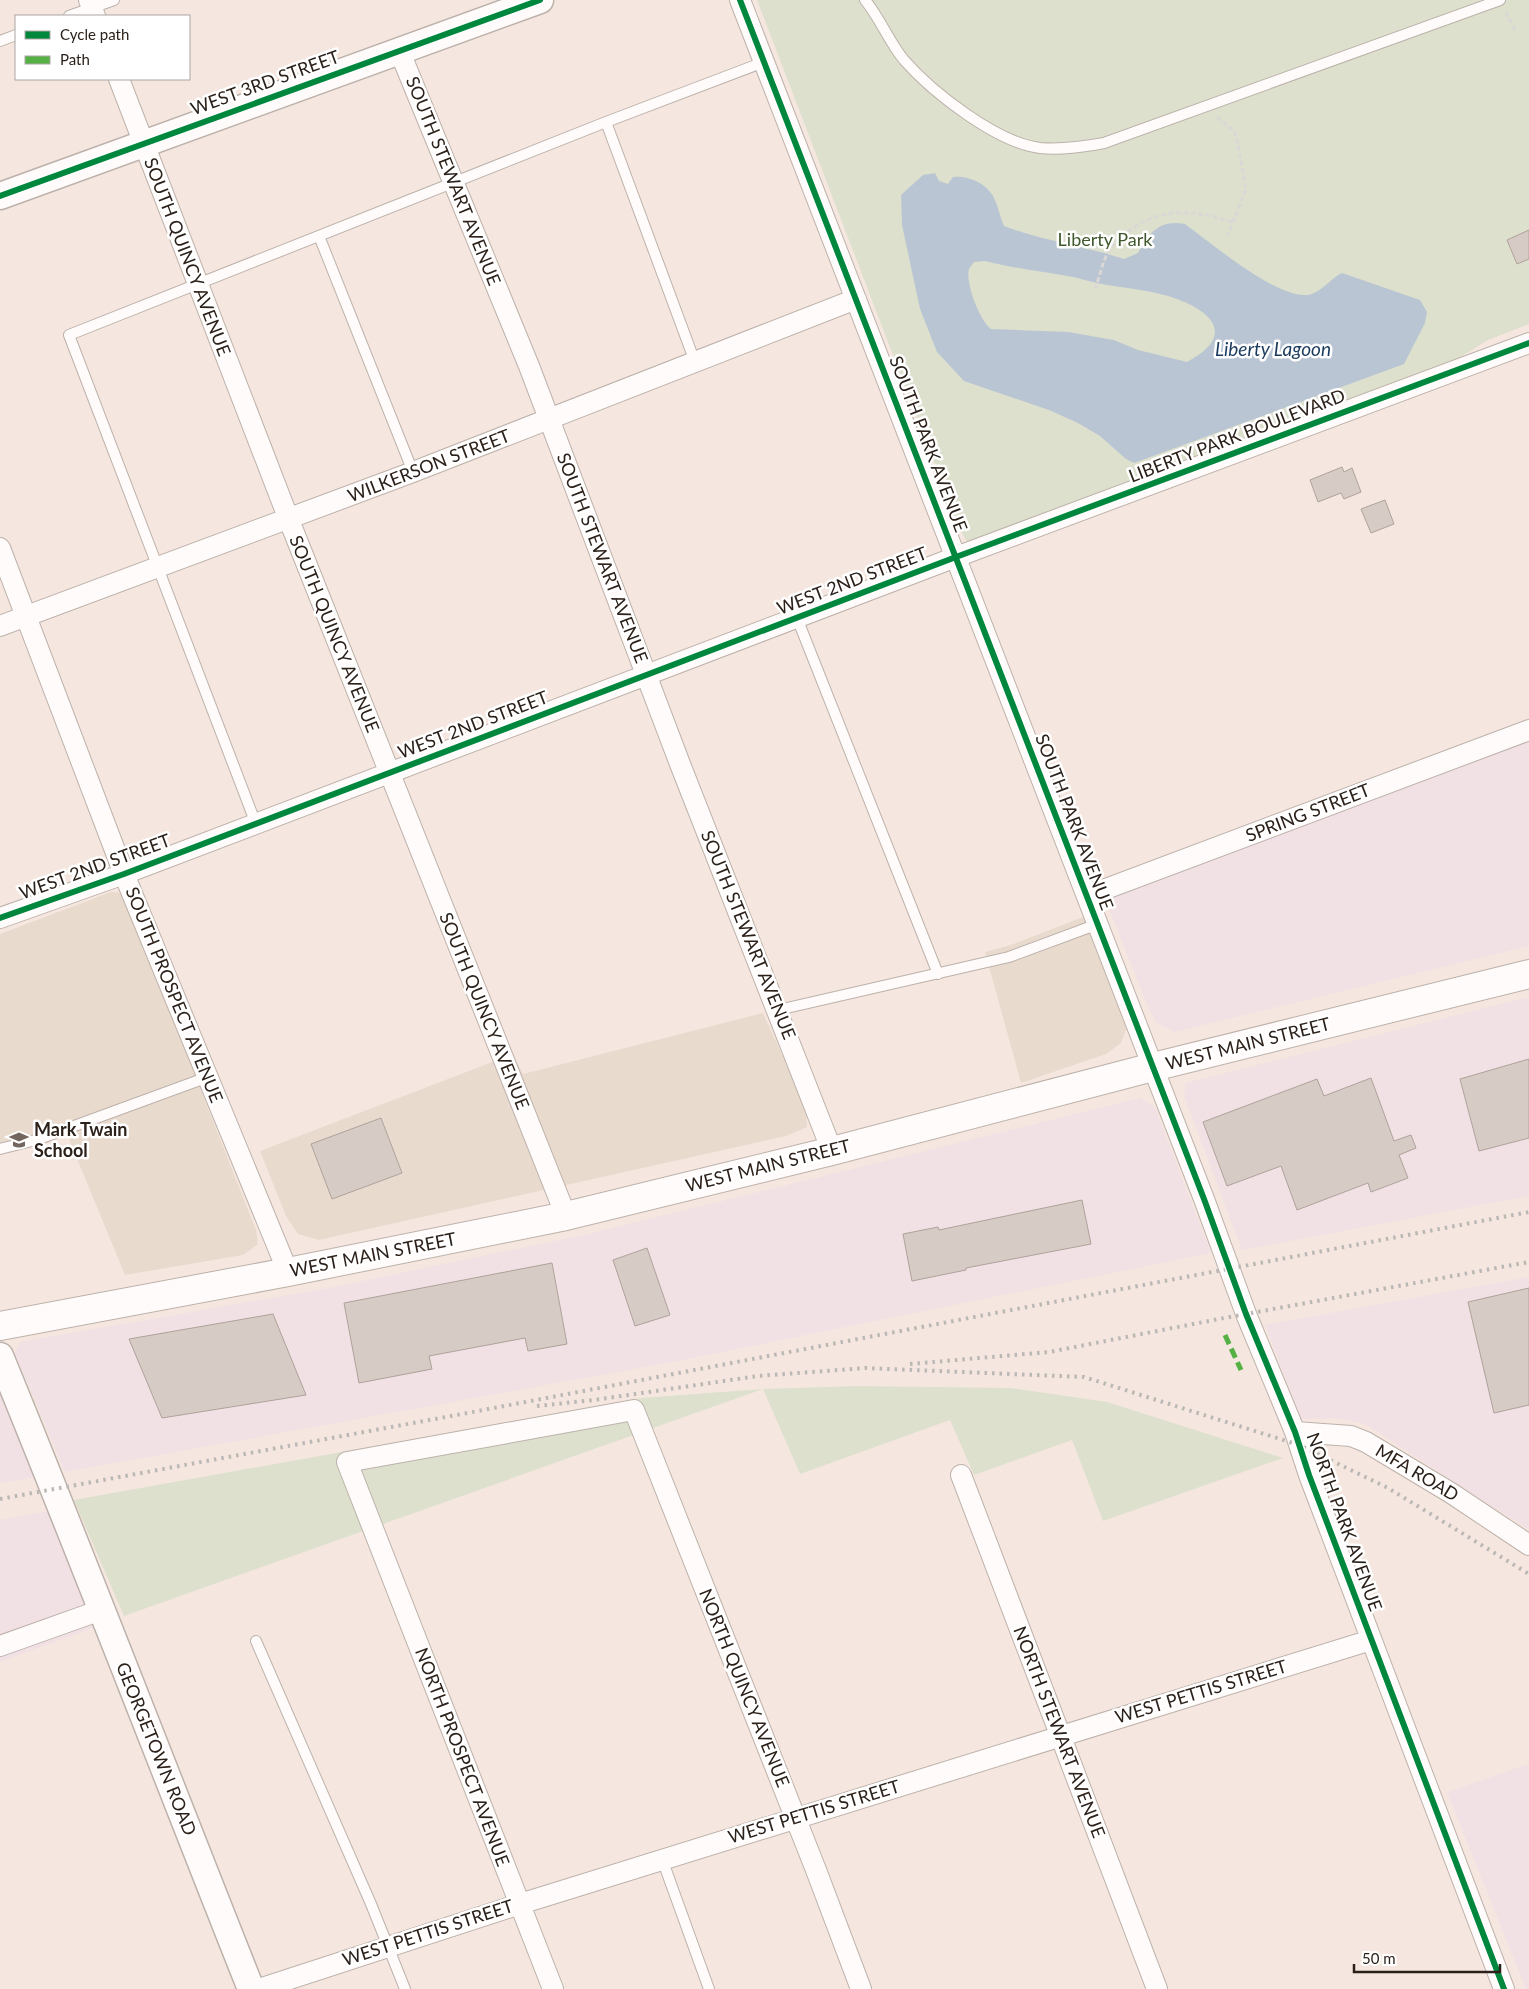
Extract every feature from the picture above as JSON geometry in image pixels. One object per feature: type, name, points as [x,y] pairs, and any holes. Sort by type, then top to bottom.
[{"type":"main road","name":"WEST MAIN STREET","points":[[0,1326],[288,1272],[566,1216],[832,1151],[1152,1067],[1529,974]]},
{"type":"street","name":"WEST 3RD STREET","points":[[0,196],[540,0]]},
{"type":"street","name":"SOUTH PARK AVENUE","points":[[740,0],[1152,1067]]},
{"type":"street","name":"SOUTH STEWART AVENUE","points":[[399,50],[549,419],[646,675],[832,1151]]},
{"type":"street","name":"SOUTH QUINCY AVENUE","points":[[119,80],[289,520],[566,1216]]},
{"type":"street","name":"WILKERSON STREET","points":[[0,626],[289,520],[856,299]]},
{"type":"street","name":"LIBERTY PARK BOULEVARD","points":[[956,557],[1529,343]]},
{"type":"street","name":"SOUTH PROSPECT AVENUE","points":[[0,548],[124,874],[288,1272]]},
{"type":"street","name":"WEST 2ND STREET","points":[[0,918],[124,874],[956,557]]},
{"type":"street","name":"SPRING STREET","points":[[1087,896],[1529,730]]},
{"type":"street","name":"NORTH PARK AVENUE","points":[[1152,1067],[1246,1314],[1295,1432],[1308,1475],[1504,1989]]},
{"type":"street","name":"GEORGETOWN ROAD","points":[[0,1356],[62,1508],[100,1610],[251,1989]]},
{"type":"street","name":"NORTH QUINCY AVENUE","points":[[478,1439],[634,1410],[861,1989]]},
{"type":"street","name":"MFA ROAD","points":[[1295,1432],[1351,1436],[1366,1442],[1451,1493],[1529,1545]]},
{"type":"street","name":"NORTH PROSPECT AVENUE","points":[[478,1439],[347,1462],[553,1989]]},
{"type":"street","name":"NORTH STEWART AVENUE","points":[[961,1475],[1157,1989]]},
{"type":"street","points":[[0,1646],[100,1610]]},
{"type":"street","name":"WEST PETTIS STREET","points":[[260,1989],[388,1946],[795,1817],[1371,1640]]},
{"type":"lane","points":[[72,15],[114,0]]},
{"type":"lane","points":[[864,0],[875,13],[903,59],[936,93],[975,120],[1006,137],[1038,148],[1069,150],[1104,143],[1503,4]]},
{"type":"lane","points":[[0,40],[15,35]]},
{"type":"lane","points":[[256,824],[69,335],[606,122],[764,62]]},
{"type":"lane","points":[[606,122],[695,362]]},
{"type":"lane","points":[[319,236],[413,472]]},
{"type":"lane","points":[[797,618],[938,974]]},
{"type":"lane","points":[[778,1010],[1009,957],[1098,924]]},
{"type":"lane","points":[[0,1149],[36,1140],[208,1077]]},
{"type":"lane","points":[[256,1641],[367,1894],[404,1989]]},
{"type":"lane","points":[[662,1859],[710,1989]]},
{"type":"path","points":[[1503,4],[1516,32]]},
{"type":"path","points":[[1206,106],[1234,131],[1246,189],[1228,235]]},
{"type":"path","points":[[1095,289],[1109,249],[1124,233],[1150,218],[1193,212],[1233,222]]},
{"type":"shaded area","points":[[1529,736],[1529,946],[1174,1032],[1156,1022],[1104,896]]},
{"type":"shaded area","points":[[111,892],[123,893],[256,1230],[258,1244],[243,1255],[125,1275],[66,1132],[0,1155],[0,934]]},
{"type":"shaded area","points":[[1083,917],[1127,1027],[1121,1043],[1106,1054],[1021,1083],[985,952],[1011,945]]},
{"type":"shaded area","points":[[1529,997],[1529,1196],[1242,1250],[1184,1096],[1186,1083]]},
{"type":"shaded area","points":[[763,1013],[806,1107],[807,1127],[786,1136],[319,1240],[298,1234],[286,1216],[260,1151],[513,1054],[523,1074]]},
{"type":"shaded area","points":[[1140,1098],[1155,1108],[1211,1253],[678,1361],[65,1472],[15,1353],[20,1342],[334,1287],[588,1234]]},
{"type":"shaded area","points":[[1529,1277],[1529,1530],[1365,1424],[1337,1418],[1301,1419],[1265,1325]]},
{"type":"shaded area","points":[[0,1380],[41,1476],[0,1483]]},
{"type":"shaded area","points":[[54,1510],[107,1623],[0,1662],[0,1520]]},
{"type":"shaded area","points":[[1529,1764],[1529,1989],[1526,1989],[1447,1792]]},
{"type":"green space","name":"Liberty Park","points":[[757,0],[1529,0],[1529,324],[1488,340],[1441,369],[980,542],[967,542],[960,530]]},
{"type":"green space","points":[[856,1386],[1010,1388],[1107,1402],[1283,1458],[1103,1521],[1072,1440],[974,1475],[950,1420],[800,1474],[763,1389]]},
{"type":"green space","points":[[763,1389],[124,1616],[74,1500],[642,1398]]},
{"type":"water","name":"Liberty Lagoon","points":[[935,173],[939,181],[948,184],[953,177],[964,177],[976,181],[990,191],[1004,226],[1034,236],[1124,259],[1138,253],[1146,239],[1156,229],[1169,224],[1185,224],[1244,268],[1279,288],[1294,294],[1312,294],[1342,273],[1420,300],[1427,312],[1425,323],[1404,364],[1134,463],[1126,459],[1100,436],[1078,423],[1049,410],[964,381],[937,352],[920,309],[902,225],[901,195],[923,175]],"holes":[[[985,261],[1151,292],[1183,301],[1206,315],[1213,323],[1215,332],[1212,342],[1203,352],[1187,362],[1138,350],[1114,340],[1068,332],[991,329],[982,318],[974,301],[968,275],[969,269],[974,262]]]},
{"type":"building","points":[[1529,230],[1529,259],[1517,264],[1507,240]]},
{"type":"building","points":[[1342,467],[1344,472],[1352,468],[1361,492],[1344,499],[1341,493],[1318,502],[1310,480]]},
{"type":"building","points":[[1385,500],[1394,524],[1371,533],[1361,509]]},
{"type":"building","points":[[1529,1059],[1529,1138],[1479,1151],[1460,1079]]},
{"type":"building","points":[[1371,1078],[1394,1141],[1411,1135],[1416,1148],[1399,1155],[1408,1178],[1371,1192],[1368,1183],[1297,1210],[1281,1166],[1227,1186],[1203,1122],[1317,1079],[1324,1096]]},
{"type":"building","points":[[381,1118],[402,1173],[332,1199],[311,1144]]},
{"type":"building","points":[[1082,1200],[1091,1244],[966,1268],[966,1270],[912,1281],[903,1234],[938,1227],[939,1230]]},
{"type":"building","points":[[647,1248],[670,1315],[635,1326],[613,1260]]},
{"type":"building","points":[[552,1263],[567,1344],[528,1351],[525,1338],[429,1356],[432,1369],[359,1383],[344,1303]]},
{"type":"building","points":[[1529,1288],[1529,1405],[1494,1413],[1468,1302]]},
{"type":"building","points":[[273,1314],[306,1395],[162,1418],[129,1339]]},
{"type":"railway","points":[[0,1499],[462,1414],[1529,1212]]},
{"type":"railway","points":[[910,1364],[1049,1352],[1529,1262]]},
{"type":"railway","points":[[537,1406],[594,1400],[758,1376],[865,1368],[1084,1377],[1299,1445],[1388,1488],[1529,1574]]},
{"type":"marked path","points":[[1225,1335],[1241,1370]]},
{"type":"cycle path","points":[[0,196],[540,0]]},
{"type":"cycle path","points":[[740,0],[1204,1199],[1246,1314],[1295,1432],[1309,1475],[1504,1989]]},
{"type":"cycle path","points":[[0,918],[124,874],[956,557],[1529,343]]},
{"type":"place","name":"Mark Twain School","points":[[19,1140]]}]
